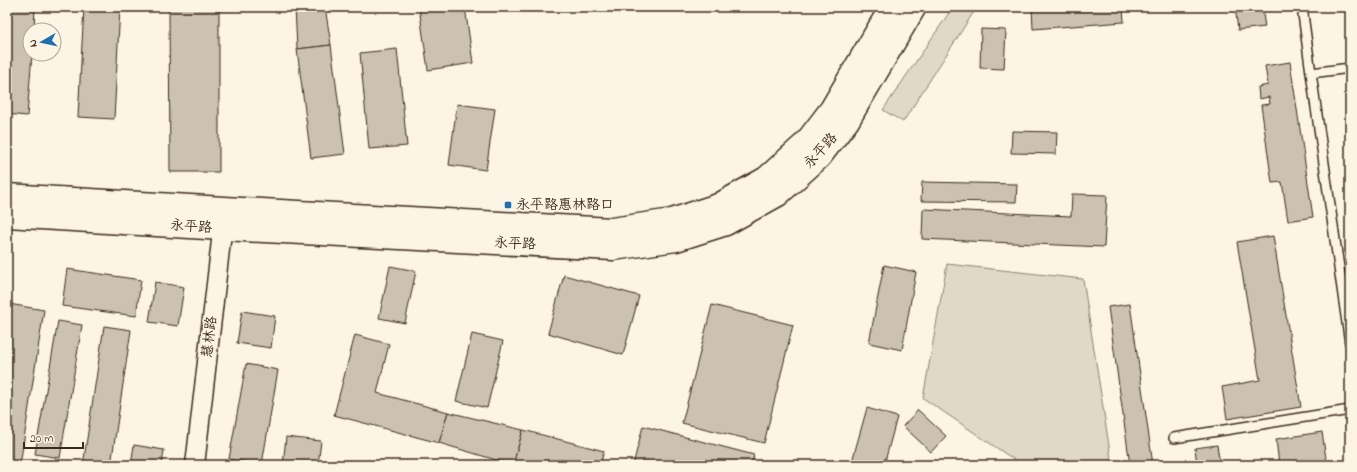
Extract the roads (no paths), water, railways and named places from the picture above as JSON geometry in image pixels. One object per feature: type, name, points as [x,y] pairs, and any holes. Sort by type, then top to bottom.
[{"type":"main road","name":"永平路","points":[[7,216],[224,219],[612,228],[672,220],[718,205],[766,178],[804,143],[831,109],[891,7]]},
{"type":"main road","name":"永平路","points":[[7,195],[224,219],[613,249],[676,240],[726,224],[778,194],[820,157],[848,121],[915,7]]},
{"type":"street","name":"慧林路","points":[[195,465],[224,219]]},
{"type":"lane","points":[[1302,7],[1310,73],[1350,344]]},
{"type":"lane","points":[[1310,73],[1350,68]]},
{"type":"lane","points":[[1174,438],[1350,410]]},
{"type":"place","name":"永平路惠林路口","points":[[508,205]]}]
